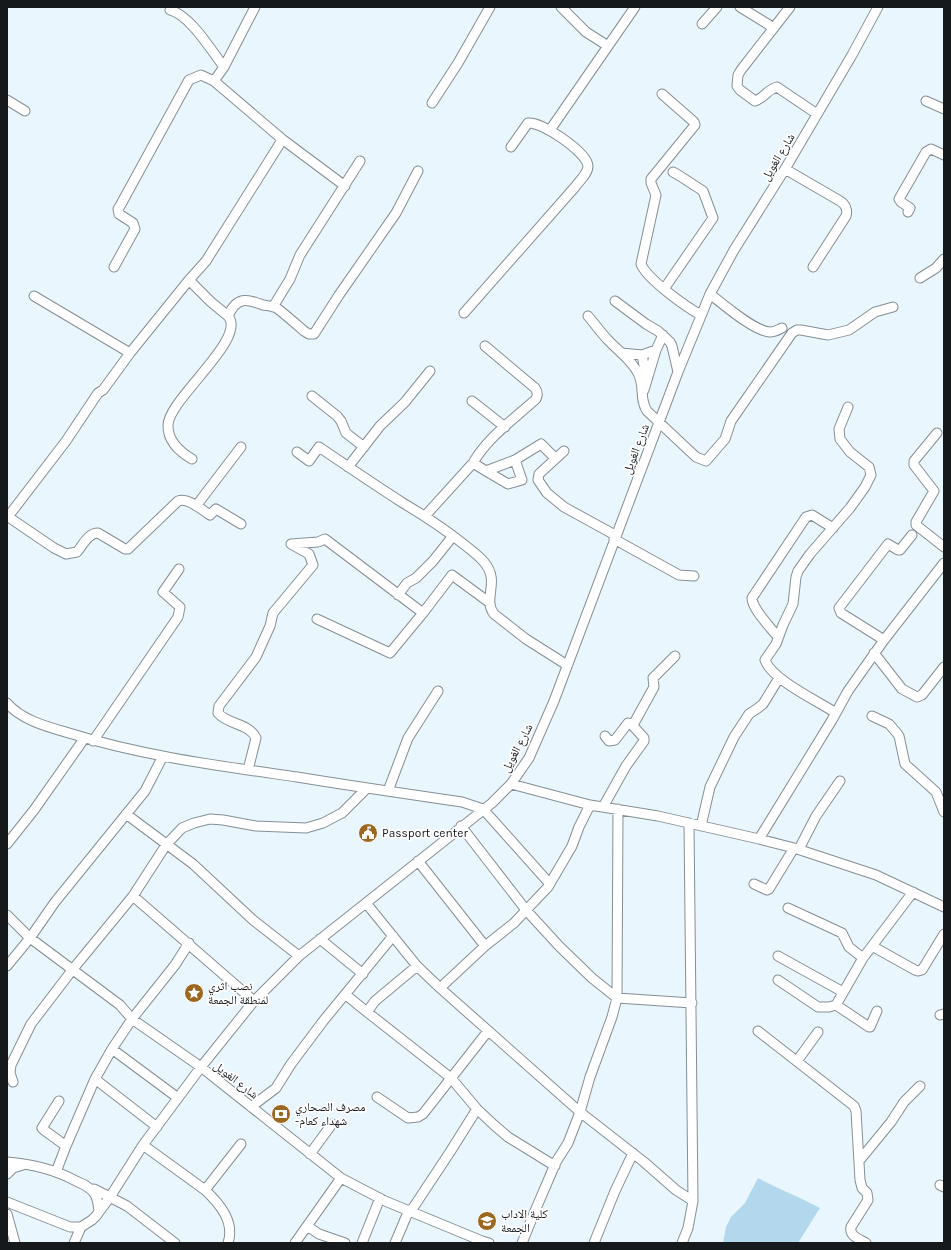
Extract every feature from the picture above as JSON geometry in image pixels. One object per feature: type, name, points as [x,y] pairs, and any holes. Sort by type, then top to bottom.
[{"type":"street","points":[[214,81],[224,67],[255,7]]},
{"type":"street","points":[[432,103],[458,63],[490,7]]},
{"type":"street","points":[[561,7],[586,32],[608,46]]},
{"type":"street","points":[[550,130],[635,7]]},
{"type":"street","points":[[702,24],[717,7]]},
{"type":"street","points":[[740,7],[774,28]]},
{"type":"street","points":[[790,7],[741,70],[737,82],[738,88],[755,101],[771,89],[777,87],[817,114]]},
{"type":"street","name":"شارع الغويل","points":[[489,1243],[380,1198],[341,1178],[201,1067],[254,1000],[299,956],[492,802],[511,784],[529,758],[554,701],[678,372],[710,294],[734,250],[785,169],[852,55],[878,7]]},
{"type":"street","name":"شارع الغويل","points":[[852,55],[858,50],[884,7]]},
{"type":"street","points":[[170,10],[181,14],[188,21],[224,67]]},
{"type":"street","points":[[114,267],[135,229],[133,223],[118,212],[123,199],[189,80],[200,75],[214,81],[282,139],[345,186]]},
{"type":"street","points":[[662,94],[694,122],[695,125],[651,179],[656,196],[641,264],[643,268],[664,289],[701,315]]},
{"type":"street","points":[[7,100],[25,111]]},
{"type":"street","points":[[926,101],[944,109]]},
{"type":"street","points":[[464,313],[575,187],[586,172],[588,164],[586,159],[550,130],[532,122],[528,123],[511,147]]},
{"type":"street","points":[[241,524],[216,509],[210,515],[184,499],[178,501],[128,549],[125,549],[98,533],[93,533],[77,552],[73,554],[66,554],[54,548],[7,517],[66,442],[98,393],[103,390],[189,280],[206,261],[282,139]]},
{"type":"street","points":[[908,212],[909,208],[899,199],[926,152],[930,149],[944,155]]},
{"type":"street","points":[[273,307],[290,279],[300,255],[360,161]]},
{"type":"street","points":[[785,169],[840,200],[847,210],[846,216],[813,267]]},
{"type":"street","points":[[228,316],[232,307],[242,300],[250,301],[279,310],[304,332],[314,334],[396,213],[418,171]]},
{"type":"street","points":[[664,289],[713,218],[703,191],[673,172]]},
{"type":"street","points":[[920,278],[936,268],[944,259]]},
{"type":"street","points":[[189,280],[211,302],[228,316],[232,323],[229,334],[219,352],[173,411],[168,426],[171,440],[180,452],[192,459]]},
{"type":"street","points":[[710,294],[744,320],[757,327],[768,332],[774,332],[782,328]]},
{"type":"street","points":[[34,296],[130,354]]},
{"type":"street","points":[[615,301],[663,335],[672,346],[678,372]]},
{"type":"street","points":[[588,316],[638,372],[642,383],[643,405],[647,411],[696,457],[706,461],[725,438],[731,421],[792,333],[797,330],[801,330],[828,335],[849,330],[875,312],[881,309],[893,307]]},
{"type":"street","points":[[642,395],[656,350],[663,335]]},
{"type":"street","points":[[425,516],[473,463],[484,447],[536,399],[538,393],[535,388],[485,346]]},
{"type":"street","points":[[621,353],[642,355],[656,350]]},
{"type":"street","points":[[642,355],[647,382]]},
{"type":"street","points":[[348,467],[380,426],[404,402],[430,371]]},
{"type":"street","points":[[312,396],[337,416],[346,433],[364,447]]},
{"type":"street","points":[[472,401],[504,427]]},
{"type":"street","points":[[836,713],[780,678],[770,668],[765,660],[776,644],[793,604],[797,572],[810,554],[850,508],[865,487],[871,472],[869,467],[850,452],[840,439],[839,429],[848,407]]},
{"type":"street","points":[[937,433],[914,461],[914,465],[934,491],[916,524],[944,547]]},
{"type":"street","points":[[486,471],[515,460],[541,444],[556,458]]},
{"type":"street","points":[[196,506],[241,447]]},
{"type":"street","points":[[297,452],[309,461],[319,447],[453,536],[484,562],[490,571],[492,588],[490,609],[494,614],[526,639],[567,665]]},
{"type":"street","points":[[564,451],[539,474],[538,480],[547,493],[564,507],[679,575],[694,576]]},
{"type":"street","points":[[515,460],[522,480]]},
{"type":"street","points":[[473,463],[508,484],[522,480],[538,480]]},
{"type":"street","points":[[778,638],[753,604],[752,598],[806,517],[812,514],[833,528]]},
{"type":"street","points":[[884,640],[841,613],[839,608],[888,544],[900,550],[912,535]]},
{"type":"street","points":[[398,595],[407,583],[416,578],[434,561],[453,536]]},
{"type":"street","points":[[248,770],[256,738],[254,733],[222,717],[218,713],[219,706],[256,657],[270,626],[273,613],[313,565],[309,554],[291,544],[325,540],[423,613]]},
{"type":"street","points":[[760,839],[848,691],[874,653],[944,563]]},
{"type":"street","points":[[7,844],[89,740],[178,617],[180,607],[163,592],[179,570]]},
{"type":"street","points":[[317,619],[390,653],[452,575],[490,603]]},
{"type":"street","points":[[874,653],[904,691],[917,697],[922,695],[944,666]]},
{"type":"street","points":[[633,725],[654,687],[653,678],[675,656]]},
{"type":"street","points":[[701,826],[710,787],[734,737],[749,714],[763,704],[780,678]]},
{"type":"street","points":[[388,791],[408,738],[438,691]]},
{"type":"street","points":[[7,703],[12,708],[30,719],[89,740],[163,756],[462,802],[483,809],[550,884]]},
{"type":"street","points":[[872,716],[889,724],[899,736],[905,764],[936,792],[944,812]]},
{"type":"street","points":[[603,807],[626,766],[644,741],[643,736],[633,725],[628,723],[616,740],[609,741],[605,736]]},
{"type":"street","points":[[7,966],[30,938],[55,902],[145,791],[163,756]]},
{"type":"street","points":[[754,884],[767,890],[769,889],[840,781]]},
{"type":"street","points":[[511,784],[590,805],[689,823],[760,839],[796,849],[876,875],[944,907]]},
{"type":"street","points":[[13,1082],[10,1073],[11,1065],[31,1024],[73,969],[133,896],[166,845],[182,828],[194,822],[223,820],[256,826],[306,828],[342,813],[367,788]]},
{"type":"street","points":[[440,988],[485,946],[514,922],[550,884],[572,846],[579,827],[590,805]]},
{"type":"street","points":[[522,1243],[555,1166],[568,1143],[580,1112],[617,998],[618,809]]},
{"type":"street","points":[[126,814],[192,864],[253,920],[299,956]]},
{"type":"street","points":[[682,1243],[688,1228],[693,1202],[689,823]]},
{"type":"street","points":[[461,826],[526,910],[558,946],[592,978],[617,998],[692,1004]]},
{"type":"street","points":[[418,861],[485,946]]},
{"type":"street","points":[[778,980],[818,1007],[829,1008],[836,1005],[863,958],[913,892]]},
{"type":"street","points":[[133,896],[254,1000]]},
{"type":"street","points":[[366,903],[417,966],[440,988],[580,1112],[633,1153],[676,1190],[693,1202]]},
{"type":"street","points":[[788,908],[842,933],[850,948],[863,958]]},
{"type":"street","points":[[7,915],[30,938],[120,1005],[132,1019],[201,1067],[143,1145],[110,1197],[92,1220],[81,1227],[70,1227],[7,1202]]},
{"type":"street","points":[[872,946],[915,970],[920,971],[944,934]]},
{"type":"street","points":[[251,1107],[276,1088],[291,1064],[324,1020],[393,936]]},
{"type":"street","points":[[320,939],[363,974]]},
{"type":"street","points":[[56,1172],[95,1079],[112,1049],[132,1019],[175,965],[189,943]]},
{"type":"street","points":[[778,956],[843,992]]},
{"type":"street","points":[[367,1012],[375,1001],[417,966]]},
{"type":"street","points":[[346,995],[451,1078],[477,1109],[508,1137],[555,1166]]},
{"type":"street","points":[[836,1005],[869,1027],[877,1011]]},
{"type":"street","points":[[758,1030],[854,1106],[856,1111],[860,1184],[868,1196],[868,1200],[850,1231],[852,1235],[866,1243]]},
{"type":"street","points":[[377,1097],[408,1118],[418,1117],[423,1114],[488,1031]]},
{"type":"street","points":[[797,1061],[818,1032]]},
{"type":"street","points":[[112,1049],[178,1098]]},
{"type":"street","points":[[95,1079],[157,1127]]},
{"type":"street","points":[[859,1161],[891,1122],[904,1102],[920,1086]]},
{"type":"street","points":[[59,1101],[42,1128],[66,1146]]},
{"type":"street","points":[[395,1243],[410,1210],[450,1152],[477,1109]]},
{"type":"street","points":[[310,1154],[332,1124]]},
{"type":"street","points":[[205,1190],[240,1144]]},
{"type":"street","points":[[143,1145],[205,1190],[217,1201],[227,1218],[231,1235],[228,1243]]},
{"type":"street","points":[[594,1243],[615,1191],[633,1153]]},
{"type":"street","points":[[7,1162],[26,1164],[56,1172],[92,1188],[127,1206],[176,1243]]},
{"type":"street","points":[[7,1174],[12,1168],[26,1164]]},
{"type":"street","points":[[92,1188],[104,1188],[112,1185],[125,1174]]},
{"type":"street","points":[[295,1243],[341,1178]]},
{"type":"street","points":[[92,1188],[99,1211]]},
{"type":"street","points":[[362,1243],[380,1198]]},
{"type":"street","points":[[7,1214],[16,1243]]},
{"type":"street","points":[[307,1226],[319,1234],[346,1243]]},
{"type":"street","points":[[74,1243],[81,1227]]},
{"type":"shaded area","points":[[758,1178],[820,1208],[798,1243],[723,1243],[726,1227],[731,1217],[745,1203]]},
{"type":"place","name":"Passport center","points":[[368,833]]},
{"type":"place","name":"نصب اثري لمنطقة الجمعة","points":[[194,993]]},
{"type":"place","name":"مصرف الصحاري -شهداء كعام","points":[[281,1114]]},
{"type":"place","name":"كلية اﻻداب الجمعة","points":[[487,1221]]}]
